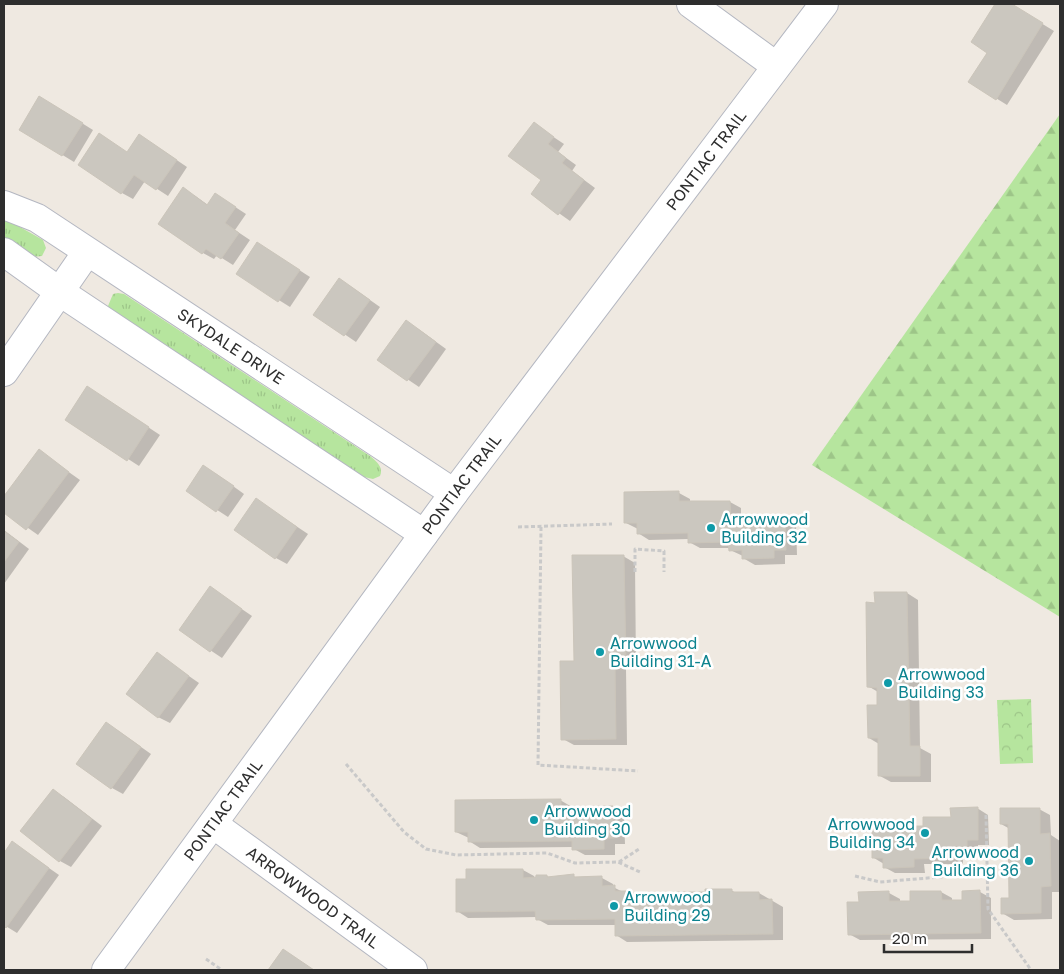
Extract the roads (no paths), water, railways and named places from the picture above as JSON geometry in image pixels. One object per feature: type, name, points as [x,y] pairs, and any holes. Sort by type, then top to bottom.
[{"type":"street","points":[[691,4],[776,66]]},
{"type":"street","name":"PONTIAC TRAIL","points":[[106,970],[454,493],[824,4]]},
{"type":"street","name":"SKYDALE DRIVE","points":[[4,205],[37,218],[454,493]]},
{"type":"street","points":[[4,252],[60,292],[424,534]]},
{"type":"street","points":[[4,372],[87,252]]},
{"type":"street","name":"ARROWWOOD TRAIL","points":[[213,824],[413,970]]},
{"type":"place","name":"Arrowwood Building 32","points":[[711,528]]},
{"type":"place","name":"Arrowwood Building 31-A","points":[[600,652]]},
{"type":"place","name":"Arrowwood Building 33","points":[[888,683]]},
{"type":"place","name":"Arrowwood Building 30","points":[[534,820]]},
{"type":"place","name":"Arrowwood Building 34","points":[[925,833]]},
{"type":"place","name":"Arrowwood Building 36","points":[[1029,861]]},
{"type":"place","name":"Arrowwood Building 29","points":[[614,906]]}]
